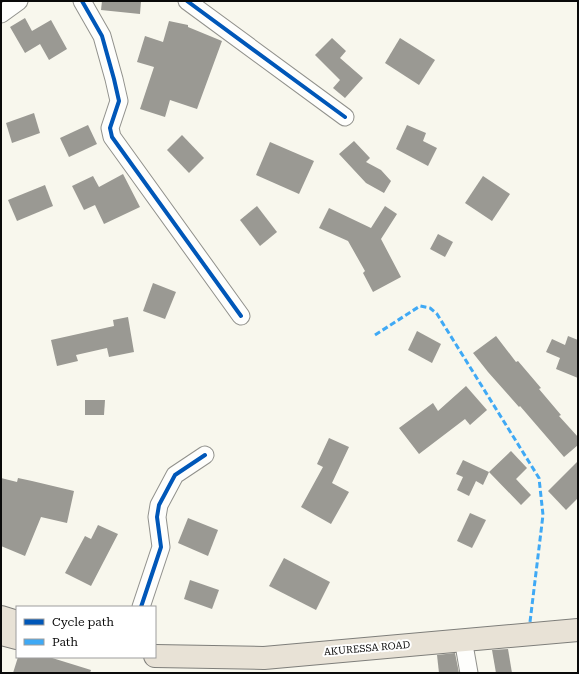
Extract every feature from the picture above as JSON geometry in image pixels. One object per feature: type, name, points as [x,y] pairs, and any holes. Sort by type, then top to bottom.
[{"type":"highway","name":"AKURESSA ROAD","points":[[156,643],[274,645],[530,622],[578,620]]},
{"type":"highway","name":"AKURESSA ROAD","points":[[156,656],[264,658],[463,639],[578,630]]},
{"type":"street","points":[[1,14],[18,1]]},
{"type":"street","points":[[82,1],[102,36],[119,101],[110,128],[112,137],[241,316]]},
{"type":"street","points":[[187,1],[345,117]]},
{"type":"street","points":[[141,606],[161,547],[157,517],[159,505],[175,475],[205,455]]},
{"type":"street","points":[[463,639],[469,673]]},
{"type":"building","points":[[102,1],[141,1],[140,14],[101,10]]},
{"type":"building","points":[[25,18],[32,31],[51,20],[67,49],[49,60],[40,44],[25,53],[10,27]]},
{"type":"building","points":[[169,21],[188,25],[188,27],[222,41],[197,109],[170,100],[165,117],[140,109],[154,67],[137,62],[145,36],[163,42]]},
{"type":"building","points":[[332,38],[346,51],[340,58],[363,78],[345,98],[333,88],[340,80],[315,55]]},
{"type":"building","points":[[400,38],[435,60],[419,85],[385,63]]},
{"type":"building","points":[[34,113],[40,133],[12,143],[6,123]]},
{"type":"building","points":[[88,125],[97,144],[69,157],[60,138]]},
{"type":"building","points":[[407,125],[426,133],[423,141],[437,148],[428,166],[396,149]]},
{"type":"building","points":[[182,135],[204,158],[189,173],[167,150]]},
{"type":"building","points":[[354,141],[370,158],[366,162],[381,170],[391,181],[384,193],[366,183],[339,154]]},
{"type":"building","points":[[270,142],[314,161],[299,194],[256,175]]},
{"type":"building","points":[[123,174],[140,207],[104,224],[95,205],[84,210],[72,186],[93,176],[99,187]]},
{"type":"building","points":[[483,176],[510,194],[492,221],[465,203]]},
{"type":"building","points":[[45,185],[53,206],[17,221],[8,200]]},
{"type":"building","points":[[257,206],[277,232],[260,246],[240,220]]},
{"type":"building","points":[[385,206],[397,214],[381,239],[401,277],[373,292],[363,273],[365,271],[348,241],[319,228],[329,208],[371,228]]},
{"type":"building","points":[[438,234],[453,242],[445,257],[430,249]]},
{"type":"building","points":[[153,283],[176,292],[165,319],[143,311]]},
{"type":"building","points":[[128,317],[134,352],[109,357],[107,348],[76,355],[78,361],[57,366],[51,340],[114,326],[113,320]]},
{"type":"building","points":[[417,331],[441,344],[432,363],[408,350]]},
{"type":"building","points":[[496,336],[516,362],[518,361],[541,388],[539,389],[561,415],[559,416],[578,437],[578,445],[564,457],[488,372],[473,353]]},
{"type":"building","points":[[568,336],[578,340],[578,378],[556,369],[560,358],[546,352],[552,339],[565,345]]},
{"type":"building","points":[[466,386],[487,410],[470,425],[465,419],[419,454],[399,428],[433,403],[438,411]]},
{"type":"building","points":[[85,400],[105,400],[104,415],[85,415]]},
{"type":"building","points":[[329,438],[349,447],[332,483],[349,492],[331,524],[301,507],[323,467],[317,464]]},
{"type":"building","points":[[511,451],[527,468],[516,479],[531,495],[521,505],[489,472]]},
{"type":"building","points":[[463,460],[489,472],[483,485],[476,481],[469,496],[457,490],[463,477],[456,474]]},
{"type":"building","points":[[578,461],[578,498],[566,510],[548,491]]},
{"type":"building","points":[[1,478],[17,482],[18,478],[74,491],[67,523],[41,517],[25,556],[1,546]]},
{"type":"building","points":[[470,513],[486,520],[472,548],[457,541]]},
{"type":"building","points":[[188,518],[218,530],[208,556],[178,543]]},
{"type":"building","points":[[98,525],[118,534],[91,586],[65,573],[85,536],[91,539]]},
{"type":"building","points":[[284,558],[330,582],[316,610],[269,586]]},
{"type":"building","points":[[190,580],[219,590],[212,609],[184,599]]},
{"type":"building","points":[[508,649],[512,673],[496,673],[492,650]]},
{"type":"building","points":[[455,653],[459,673],[439,673],[437,655]]},
{"type":"building","points":[[18,658],[52,658],[91,670],[90,673],[13,673]]},
{"type":"marked path","points":[[375,335],[420,306],[430,308],[437,314],[539,478],[543,515],[530,622]]},
{"type":"cycle path","points":[[82,1],[102,36],[119,101],[110,128],[112,137],[241,316]]},
{"type":"cycle path","points":[[187,1],[345,117]]},
{"type":"cycle path","points":[[141,606],[161,547],[157,517],[159,505],[175,475],[205,455]]}]
